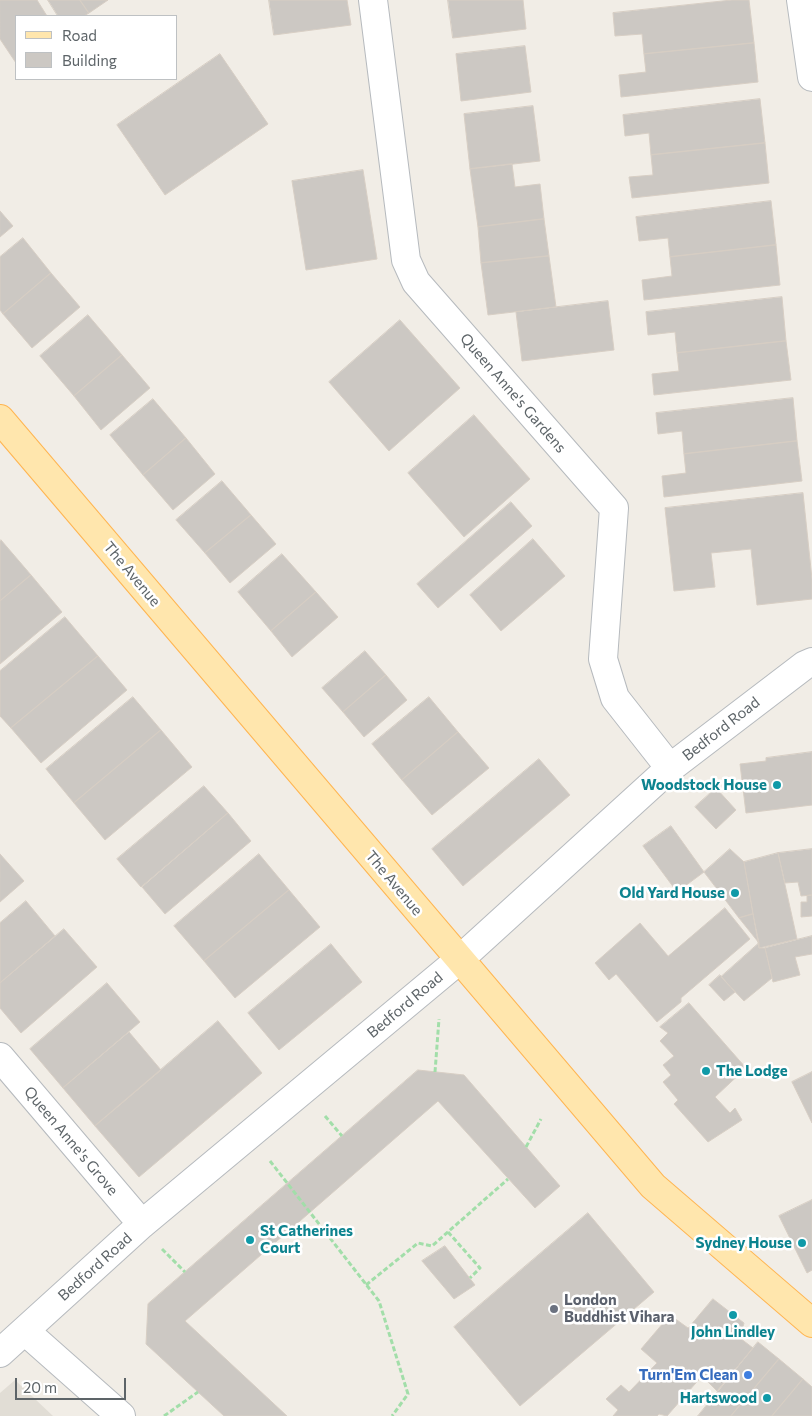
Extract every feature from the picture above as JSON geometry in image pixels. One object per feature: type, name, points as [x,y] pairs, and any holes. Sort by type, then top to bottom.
[{"type":"main road","name":"The Avenue","points":[[0,419],[653,1186],[812,1323]]},
{"type":"street","name":"Queen Anne's Gardens","points":[[373,0],[406,260],[416,282],[614,508],[603,658],[615,698],[670,768]]},
{"type":"street","points":[[801,0],[812,77]]},
{"type":"street","name":"Bedford Road","points":[[0,1353],[142,1224],[459,960],[670,768],[805,665],[812,662]]},
{"type":"street","name":"Queen Anne's Grove","points":[[0,1057],[142,1224]]},
{"type":"street","points":[[25,1332],[121,1416]]},
{"type":"path","points":[[435,1072],[440,1011]]},
{"type":"path","points":[[321,1111],[342,1136]]},
{"type":"path","points":[[526,1147],[541,1119]]},
{"type":"path","points":[[267,1157],[379,1301],[408,1394],[392,1416]]},
{"type":"path","points":[[366,1285],[418,1243],[432,1246],[508,1179]]},
{"type":"path","points":[[448,1232],[480,1268],[470,1278]]},
{"type":"path","points":[[160,1247],[185,1272]]},
{"type":"path","points":[[164,1416],[198,1392]]},
{"type":"shaded area","points":[[15,1380],[53,1416],[0,1416],[0,1393]]},
{"type":"building","points":[[0,0],[37,0],[46,15],[15,15],[15,62],[0,39]]},
{"type":"building","points":[[48,0],[80,0],[89,13],[86,15],[57,15]]},
{"type":"building","points":[[80,0],[108,0],[89,13]]},
{"type":"building","points":[[269,0],[347,0],[351,25],[274,35]]},
{"type":"building","points":[[448,0],[523,0],[526,29],[453,38]]},
{"type":"building","points":[[732,0],[749,0],[754,43],[644,54],[642,34],[615,36],[613,13]]},
{"type":"building","points":[[754,43],[758,82],[621,97],[619,75],[646,72],[644,54]]},
{"type":"building","points":[[525,46],[531,92],[461,101],[456,54]]},
{"type":"building","points":[[220,54],[268,124],[165,195],[117,125]]},
{"type":"building","points":[[760,99],[765,143],[651,155],[649,133],[625,136],[623,115]]},
{"type":"building","points":[[533,106],[540,161],[470,169],[464,114]]},
{"type":"building","points":[[765,143],[769,183],[632,198],[629,177],[653,175],[651,155]]},
{"type":"building","points":[[512,164],[515,187],[540,184],[544,219],[478,227],[470,169]]},
{"type":"building","points":[[363,170],[377,259],[306,270],[292,181]]},
{"type":"building","points":[[771,201],[776,245],[670,257],[668,238],[639,241],[636,217]]},
{"type":"building","points":[[0,211],[13,226],[0,237]]},
{"type":"building","points":[[544,219],[549,256],[481,263],[478,227]]},
{"type":"building","points":[[23,238],[51,273],[3,314],[0,310],[0,257]]},
{"type":"building","points":[[776,245],[780,285],[644,300],[642,280],[672,276],[670,257]]},
{"type":"building","points":[[549,256],[556,307],[488,315],[481,263]]},
{"type":"building","points":[[51,273],[80,307],[32,348],[3,314]]},
{"type":"building","points":[[782,297],[786,341],[677,353],[675,332],[648,335],[646,312]]},
{"type":"building","points":[[608,301],[614,350],[522,361],[516,312]]},
{"type":"building","points":[[88,315],[122,355],[74,396],[40,356]]},
{"type":"building","points":[[400,320],[460,388],[389,451],[329,382]]},
{"type":"building","points":[[786,341],[791,380],[654,395],[652,374],[679,371],[677,353]]},
{"type":"building","points":[[122,355],[150,388],[101,430],[74,396]]},
{"type":"building","points":[[793,398],[797,441],[684,454],[682,431],[658,434],[656,413]]},
{"type":"building","points":[[153,399],[186,438],[143,475],[110,435]]},
{"type":"building","points":[[474,415],[530,479],[464,537],[408,473]]},
{"type":"building","points":[[186,438],[215,474],[173,510],[143,475]]},
{"type":"building","points":[[797,441],[802,481],[664,497],[662,476],[686,473],[684,454]]},
{"type":"building","points":[[222,481],[251,515],[205,553],[176,520]]},
{"type":"building","points":[[803,493],[812,579],[812,599],[757,605],[751,549],[711,553],[715,587],[674,591],[665,508]]},
{"type":"building","points":[[511,502],[532,526],[438,608],[417,584]]},
{"type":"building","points":[[251,515],[276,544],[230,583],[205,553]]},
{"type":"building","points":[[533,539],[565,576],[501,631],[470,595]]},
{"type":"building","points":[[0,541],[31,575],[0,601]]},
{"type":"building","points":[[282,554],[316,592],[271,631],[238,592]]},
{"type":"building","points":[[31,575],[62,612],[0,664],[0,601]]},
{"type":"building","points":[[316,592],[338,617],[292,657],[271,631]]},
{"type":"building","points":[[65,617],[98,656],[11,728],[0,716],[0,671]]},
{"type":"building","points":[[365,651],[386,675],[343,712],[322,688]]},
{"type":"building","points":[[98,656],[127,690],[41,763],[11,728]]},
{"type":"building","points":[[386,675],[407,700],[364,737],[343,712]]},
{"type":"building","points":[[133,697],[161,730],[74,803],[46,769]]},
{"type":"building","points":[[429,697],[458,732],[402,780],[372,744]]},
{"type":"building","points":[[161,730],[192,767],[105,840],[74,803]]},
{"type":"building","points":[[458,732],[489,768],[432,815],[402,780]]},
{"type":"building","name":"Woodstock House","points":[[812,752],[812,805],[746,813],[740,764],[766,761],[766,758]]},
{"type":"building","points":[[539,759],[570,795],[463,886],[432,849]]},
{"type":"building","points":[[204,786],[228,813],[141,887],[117,859]]},
{"type":"building","points":[[716,788],[736,810],[716,829],[695,807]]},
{"type":"building","points":[[228,813],[251,841],[165,914],[142,887]]},
{"type":"building","points":[[671,826],[704,872],[677,892],[643,846]]},
{"type":"building","name":"Old Yard House","points":[[730,849],[744,862],[753,914],[739,918],[704,872]]},
{"type":"building","points":[[812,849],[812,895],[801,896],[798,882],[785,883],[778,853]]},
{"type":"building","points":[[778,853],[797,939],[759,948],[744,862]]},
{"type":"building","points":[[0,854],[24,881],[0,902]]},
{"type":"building","points":[[259,854],[289,890],[204,961],[174,926]]},
{"type":"building","points":[[289,890],[320,927],[235,998],[204,961]]},
{"type":"building","points":[[812,895],[812,916],[801,917],[801,902],[807,902],[807,896]]},
{"type":"building","points":[[26,901],[55,936],[0,983],[0,923]]},
{"type":"building","points":[[725,908],[750,939],[681,998],[681,1002],[657,1022],[616,974],[609,980],[595,963],[640,923],[668,956]]},
{"type":"building","points":[[753,914],[759,943],[739,918]]},
{"type":"building","points":[[64,929],[97,967],[21,1033],[0,1008],[0,983]]},
{"type":"building","points":[[812,936],[812,954],[795,957],[800,975],[773,982],[765,948]]},
{"type":"building","points":[[759,943],[759,948],[765,948],[772,978],[744,1001],[721,977]]},
{"type":"building","points":[[331,944],[362,982],[279,1050],[248,1013]]},
{"type":"building","points":[[720,975],[735,992],[724,1001],[709,985]]},
{"type":"building","points":[[107,983],[140,1022],[63,1088],[30,1049]]},
{"type":"building","name":"The Lodge","points":[[689,1003],[746,1068],[715,1097],[730,1113],[735,1108],[742,1120],[708,1142],[674,1104],[678,1100],[663,1082],[671,1075],[663,1065],[674,1056],[660,1041],[668,1033],[660,1027]]},
{"type":"building","points":[[218,1021],[262,1073],[139,1177],[95,1126]]},
{"type":"building","points":[[129,1032],[161,1070],[95,1126],[63,1088]]},
{"type":"building","name":"St Catherines Court","points":[[418,1070],[464,1075],[560,1186],[535,1208],[438,1101],[185,1321],[287,1416],[224,1416],[146,1344],[148,1304]]},
{"type":"building","points":[[812,1072],[812,1123],[792,1082]]},
{"type":"building","name":"Sydney House","points":[[812,1200],[812,1270],[807,1273],[779,1216]]},
{"type":"building","name":"London Buddhist Vihara","points":[[588,1213],[654,1292],[520,1406],[454,1327]]},
{"type":"building","points":[[445,1246],[475,1285],[454,1299],[422,1261]]},
{"type":"building","points":[[713,1299],[744,1323],[740,1338],[753,1348],[717,1391],[702,1376],[667,1416],[659,1414],[657,1416],[613,1416],[618,1410],[606,1399],[621,1385],[629,1392],[657,1363],[641,1349],[670,1315],[688,1328]]},
{"type":"building","name":"Turn'Em Clean","points":[[758,1342],[779,1359],[731,1416],[698,1416]]},
{"type":"building","name":"Hartswood","points":[[779,1359],[803,1379],[772,1416],[731,1416]]},
{"type":"building","points":[[803,1379],[812,1387],[812,1416],[772,1416]]},
{"type":"place","name":"Woodstock House","points":[[777,785]]},
{"type":"place","name":"Old Yard House","points":[[735,893]]},
{"type":"place","name":"The Lodge","points":[[706,1071]]},
{"type":"place","name":"St Catherines Court","points":[[250,1240]]},
{"type":"place","name":"Sydney House","points":[[802,1243]]},
{"type":"place","name":"London Buddhist Vihara","points":[[554,1309]]},
{"type":"place","name":"John Lindley","points":[[733,1315]]},
{"type":"place","name":"Turn'Em Clean","points":[[748,1375]]},
{"type":"place","name":"Hartswood","points":[[767,1398]]}]
